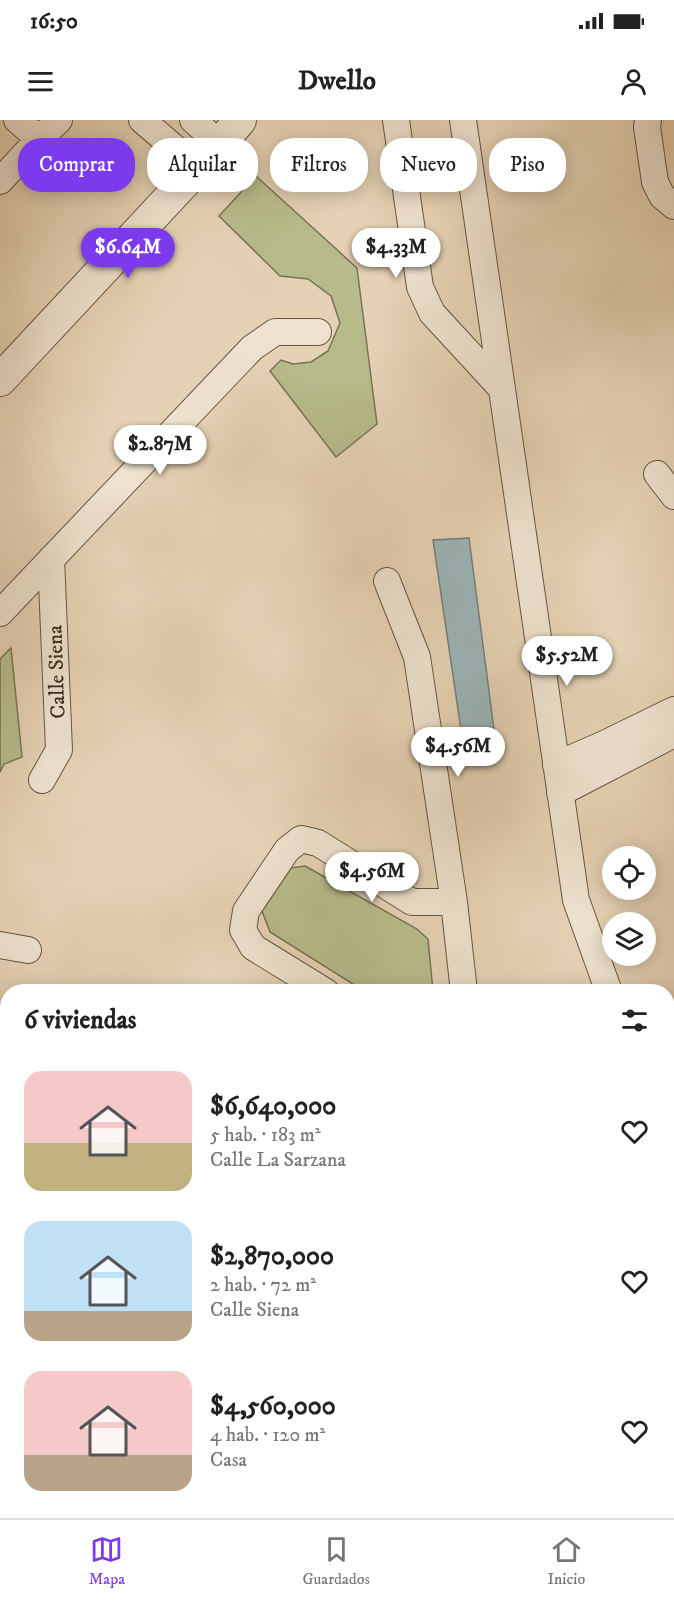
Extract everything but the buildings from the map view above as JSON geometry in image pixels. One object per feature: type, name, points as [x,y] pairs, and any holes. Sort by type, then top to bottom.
[{"type":"street","points":[[17,120],[39,138],[59,120]]},
{"type":"street","points":[[142,120],[163,138]]},
{"type":"street","points":[[193,120],[213,138]]},
{"type":"street","points":[[225,138],[240,120]]},
{"type":"street","points":[[396,120],[420,287],[432,313],[502,389]]},
{"type":"street","points":[[463,120],[576,900],[606,984]]},
{"type":"street","points":[[648,120],[655,182],[662,196],[674,206]]},
{"type":"street","points":[[0,181],[18,161]]},
{"type":"street","points":[[0,380],[176,192]]},
{"type":"street","points":[[0,613],[252,348],[275,332],[318,332]]},
{"type":"street","points":[[657,474],[674,496]]},
{"type":"street","name":"Calle Siena","points":[[42,780],[59,750],[51,560]]},
{"type":"street","points":[[387,581],[417,657],[454,902],[463,984]]},
{"type":"street","points":[[556,765],[674,710]]},
{"type":"street","points":[[560,793],[674,734]]},
{"type":"street","points":[[314,984],[253,947],[243,930],[246,911],[287,850],[302,840],[318,843],[412,902],[454,902]]},
{"type":"street","points":[[0,945],[28,950]]},
{"type":"green space","points":[[258,178],[270,189],[270,192],[274,192],[357,268],[377,424],[336,457],[270,371],[281,360],[293,364],[311,362],[328,351],[340,323],[331,296],[308,279],[280,276],[219,216],[241,192],[258,192]]},
{"type":"green space","points":[[11,648],[22,757],[4,764],[0,772],[0,659]]},
{"type":"green space","points":[[305,866],[417,929],[428,939],[432,984],[353,984],[270,932],[262,911],[291,868]]},
{"type":"water","points":[[469,538],[496,745],[464,750],[433,540]]}]
